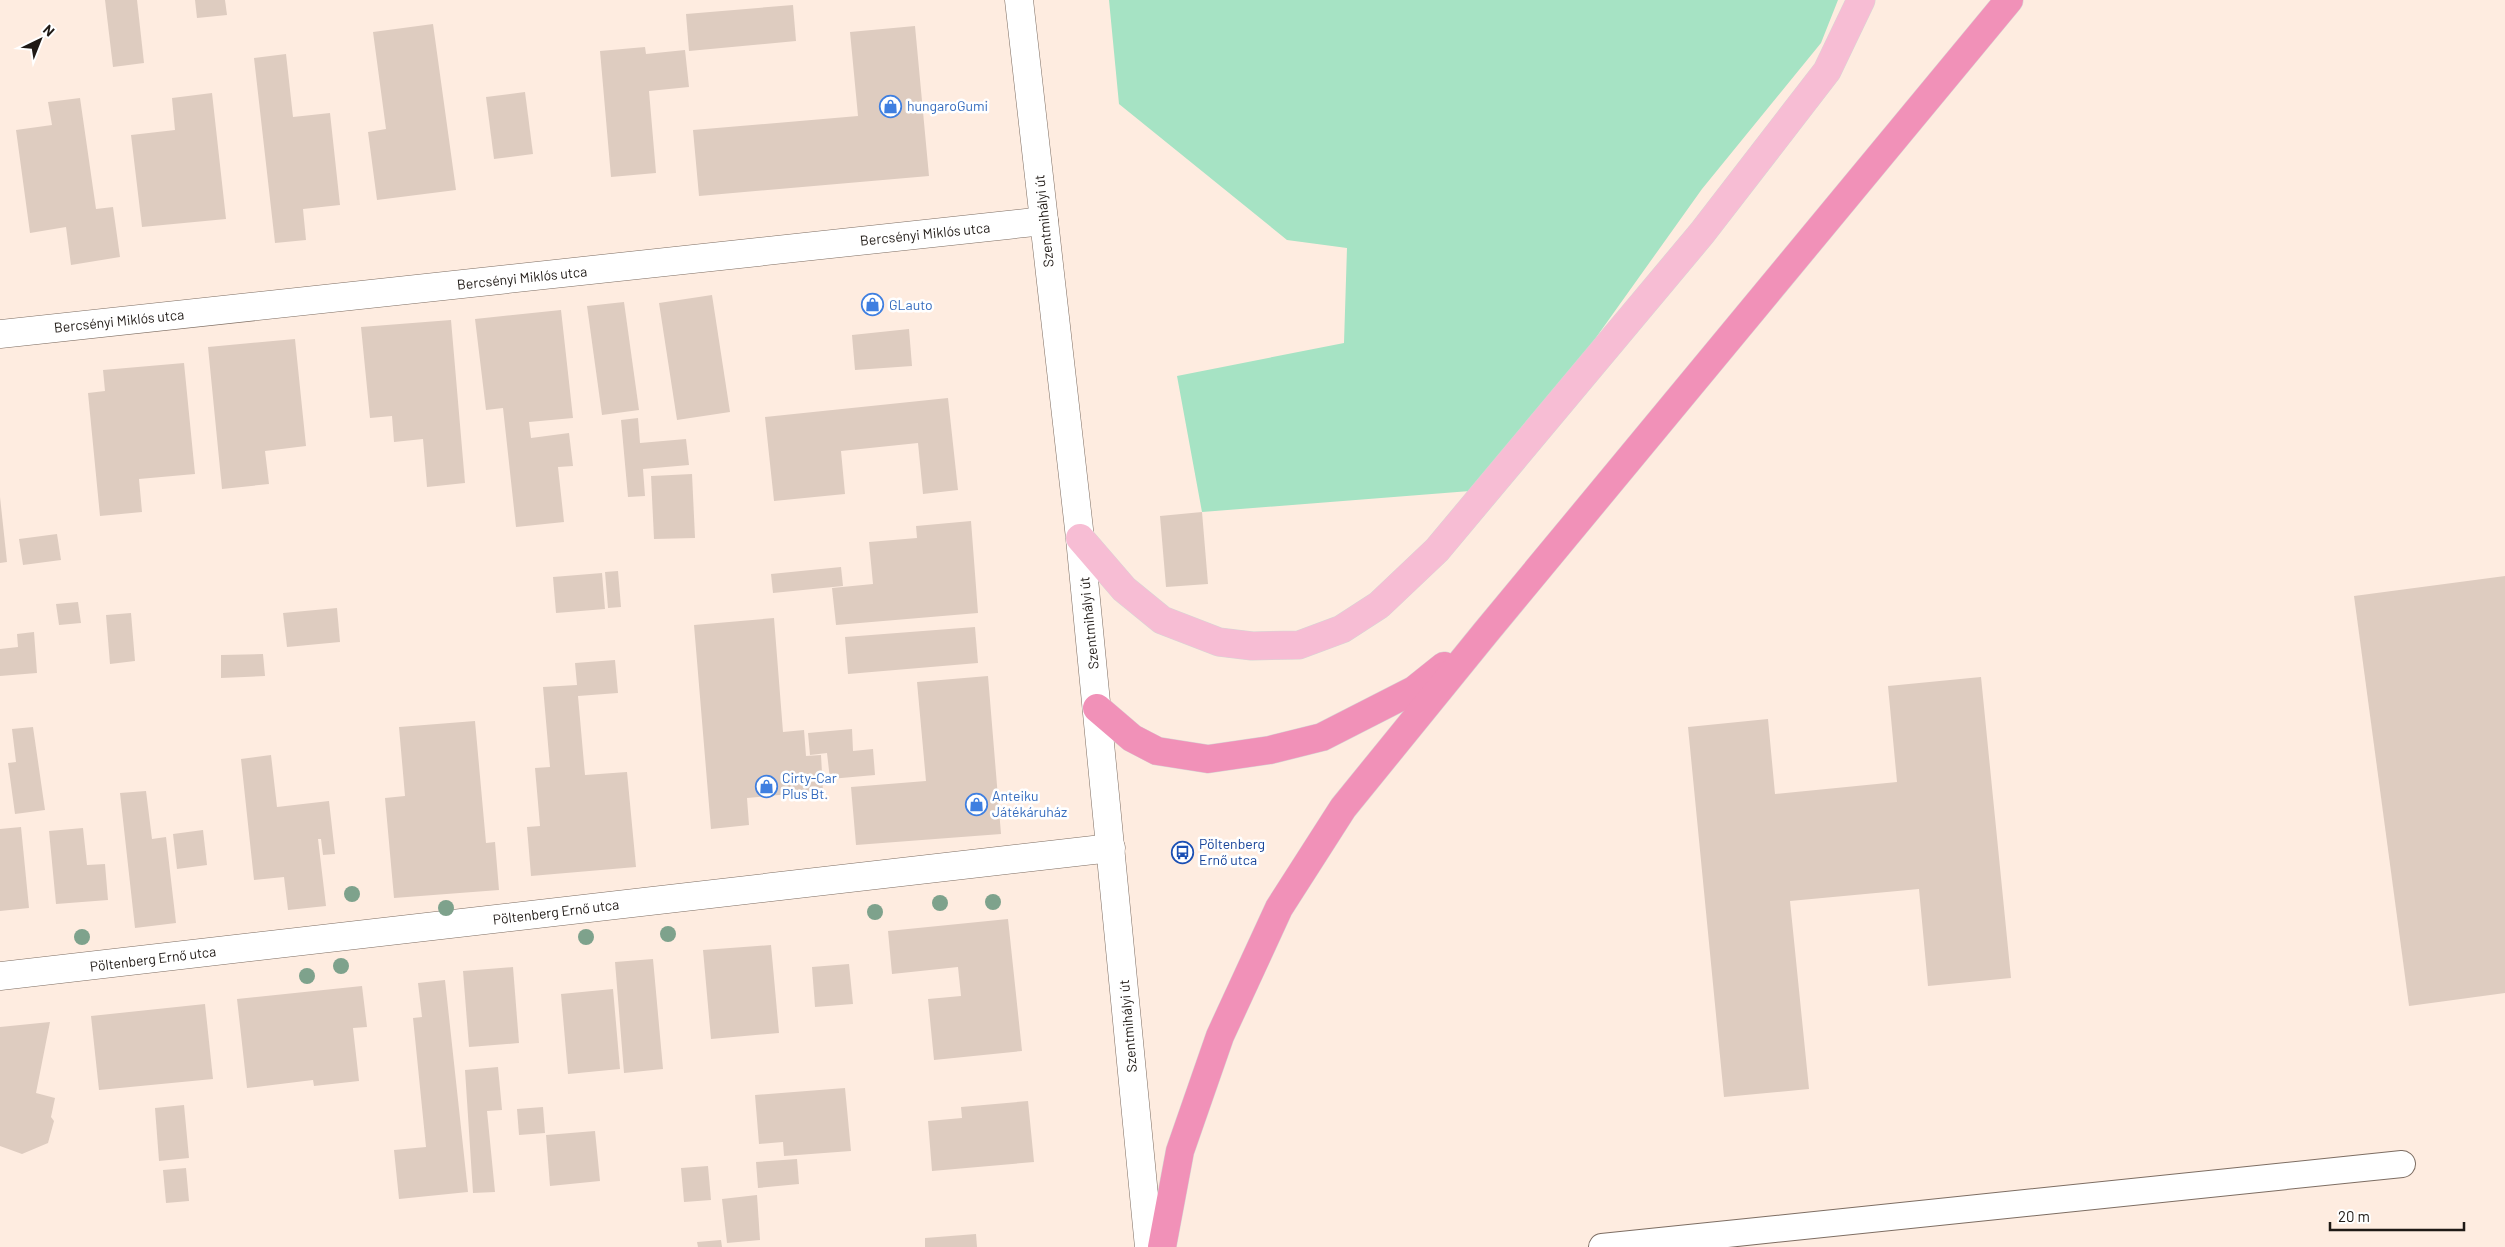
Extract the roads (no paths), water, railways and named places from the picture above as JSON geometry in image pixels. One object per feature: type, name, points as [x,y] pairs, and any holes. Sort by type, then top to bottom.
[{"type":"highway","points":[[1162,1247],[1180,1151],[1220,1036],[1279,908],[1343,808],[1486,632],[2009,0]]},
{"type":"highway","points":[[1097,708],[1132,738],[1157,751],[1208,759],[1270,750],[1322,737],[1414,690],[1486,632]]},
{"type":"main road","points":[[1080,538],[1124,589],[1162,620],[1219,642],[1252,646],[1298,645],[1342,629],[1379,605],[1438,550],[1702,234],[1828,71],[1861,0]]},
{"type":"street","name":"Szentmihályi út","points":[[1019,0],[1080,538],[1149,1247]]},
{"type":"street","name":"Bercsényi Miklós utca","points":[[0,334],[1044,221]]},
{"type":"street","name":"Pöltenberg Ernő utca","points":[[0,976],[1111,848]]},
{"type":"lane","points":[[1602,1247],[2402,1164]]},
{"type":"place","name":"hungaroGumi","points":[[891,106]]},
{"type":"place","name":"GLauto","points":[[873,305]]},
{"type":"place","name":"Cirty-Car Plus Bt.","points":[[766,786]]},
{"type":"place","name":"Anteiku Játékáruház","points":[[976,804]]},
{"type":"place","name":"Pöltenberg Ernő utca","points":[[1183,852]]}]
